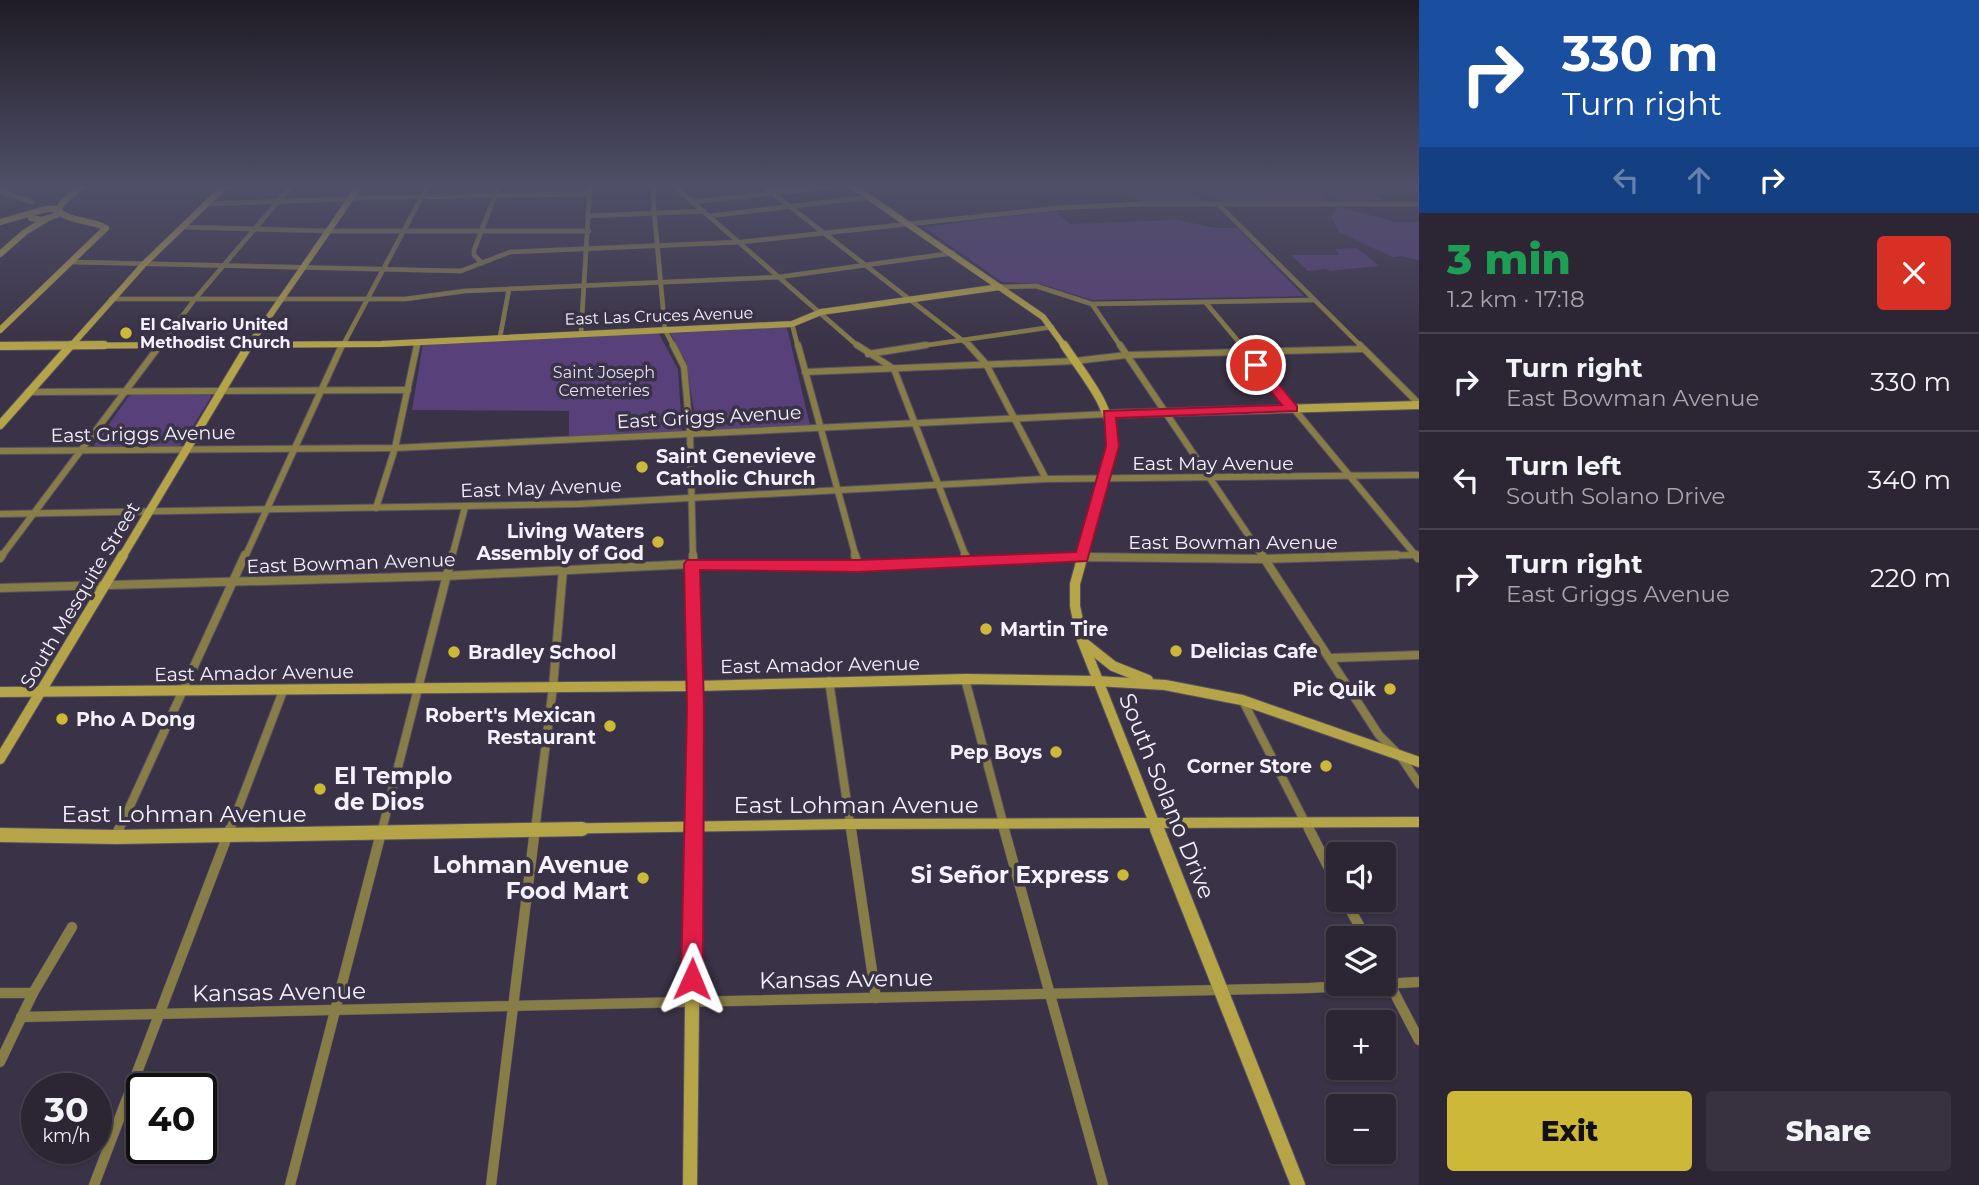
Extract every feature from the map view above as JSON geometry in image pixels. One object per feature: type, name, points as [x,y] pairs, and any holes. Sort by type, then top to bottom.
[{"type":"street","points":[[0,254],[16,240]]},
{"type":"street","points":[[0,330],[93,240]]},
{"type":"street","points":[[0,425],[111,299],[168,240]]},
{"type":"street","points":[[0,558],[195,299],[246,240]]},
{"type":"street","name":"South Mesquite Street","points":[[0,759],[250,345],[320,240]]},
{"type":"street","points":[[116,837],[321,390],[396,240]]},
{"type":"street","points":[[478,240],[473,253],[482,262]]},
{"type":"street","points":[[581,333],[588,240]]},
{"type":"street","points":[[657,240],[665,330],[684,367],[690,433],[695,686],[690,1185]]},
{"type":"street","points":[[71,262],[461,271],[510,252],[757,240]]},
{"type":"street","points":[[833,240],[913,298],[963,339],[986,364],[1046,479]]},
{"type":"street","points":[[933,240],[1031,307],[1052,327],[1109,414]]},
{"type":"street","points":[[1254,240],[1419,405]]},
{"type":"street","points":[[741,242],[867,354],[894,369],[967,560]]},
{"type":"street","points":[[111,299],[417,299],[465,291],[779,277],[953,253]]},
{"type":"street","name":"East Las Cruces Avenue","points":[[0,346],[67,348],[418,342],[792,324],[821,313],[1000,286],[1036,286],[1092,304],[1313,300]]},
{"type":"street","points":[[500,337],[509,289]]},
{"type":"street","points":[[1206,303],[1418,557]]},
{"type":"street","points":[[1092,304],[1331,658],[1379,735],[1401,757],[1419,784]]},
{"type":"street","points":[[792,324],[835,490],[858,566]]},
{"type":"street","points":[[867,354],[1052,327]]},
{"type":"street","points":[[376,508],[395,448],[418,342]]},
{"type":"street","points":[[805,372],[1075,361],[1127,355],[1363,349]]},
{"type":"street","points":[[28,392],[408,390]]},
{"type":"street","name":"East Griggs Avenue","points":[[0,451],[395,448],[1014,417],[1419,405]]},
{"type":"street","name":"South Solano Drive","points":[[1109,414],[1112,446],[1075,584],[1075,606],[1082,640],[1298,1185]]},
{"type":"street","name":"East May Avenue","points":[[0,514],[465,507],[1046,479],[1419,475]]},
{"type":"street","points":[[290,1185],[419,689],[445,576],[465,507]]},
{"type":"street","name":"East Bowman Avenue","points":[[0,588],[445,576],[692,564],[858,566],[1082,557],[1418,557]]},
{"type":"street","points":[[491,1185],[553,687],[563,569]]},
{"type":"street","points":[[1082,640],[1104,663],[1116,670],[1165,685]]},
{"type":"street","points":[[1331,658],[1419,655]]},
{"type":"street","points":[[965,680],[1048,994],[1103,1185]]},
{"type":"street","points":[[829,681],[848,824],[876,998]]},
{"type":"street","name":"East Amador Avenue","points":[[0,692],[695,686],[829,681],[1096,681],[1165,685],[1242,700],[1419,762]]},
{"type":"street","points":[[94,1185],[283,691]]},
{"type":"street","points":[[1242,700],[1326,864]]},
{"type":"street","name":"East Lohman Avenue","points":[[0,835],[116,837],[848,824],[1419,822]]},
{"type":"street","points":[[0,1062],[33,993],[72,927]]},
{"type":"street","name":"Kansas Avenue","points":[[1396,984],[1419,982]]},
{"type":"street","name":"Kansas Avenue","points":[[22,1017],[1326,986]]},
{"type":"street","points":[[0,993],[33,993]]},
{"type":"street","points":[[1396,996],[1419,1040]]},
{"type":"green space","points":[[943,240],[1249,240],[1304,296],[1092,300],[1041,284],[1002,282]]},
{"type":"green space","points":[[1357,240],[1419,240],[1419,260],[1392,257]]},
{"type":"green space","points":[[1357,248],[1379,266],[1308,271],[1291,255],[1339,255],[1335,249]]},
{"type":"green space","name":"Saint Joseph Cemeteries","points":[[787,328],[810,425],[697,430],[686,361],[670,333]]},
{"type":"green space","name":"Saint Joseph Cemeteries","points":[[656,333],[678,369],[682,431],[569,436],[569,411],[412,410],[423,343]]},
{"type":"green space","points":[[128,397],[211,397],[182,444],[93,447]]},
{"type":"place","name":"El Calvario United Methodist Church","points":[[126,333]]},
{"type":"place","name":"Saint Genevieve Catholic Church","points":[[642,467]]},
{"type":"place","name":"Living Waters Assembly of God","points":[[658,542]]},
{"type":"place","name":"Martin Tire","points":[[986,629]]},
{"type":"place","name":"Delicias Cafe","points":[[1176,651]]},
{"type":"place","name":"Bradley School","points":[[454,652]]},
{"type":"place","name":"Pic Quik","points":[[1390,689]]},
{"type":"place","name":"Pho A Dong","points":[[62,719]]},
{"type":"place","name":"Robert's Mexican Restaurant","points":[[610,726]]},
{"type":"place","name":"Pep Boys","points":[[1056,752]]},
{"type":"place","name":"Corner Store","points":[[1326,766]]},
{"type":"place","name":"El Templo de Dios","points":[[320,789]]},
{"type":"place","name":"Si Señor Express","points":[[1123,875]]},
{"type":"place","name":"Lohman Avenue Food Mart","points":[[643,878]]},
{"type":"route","points":[[692,979],[695,708],[692,564],[858,566],[1082,557],[1112,446],[1109,414],[1292,409],[1256,365]]}]
